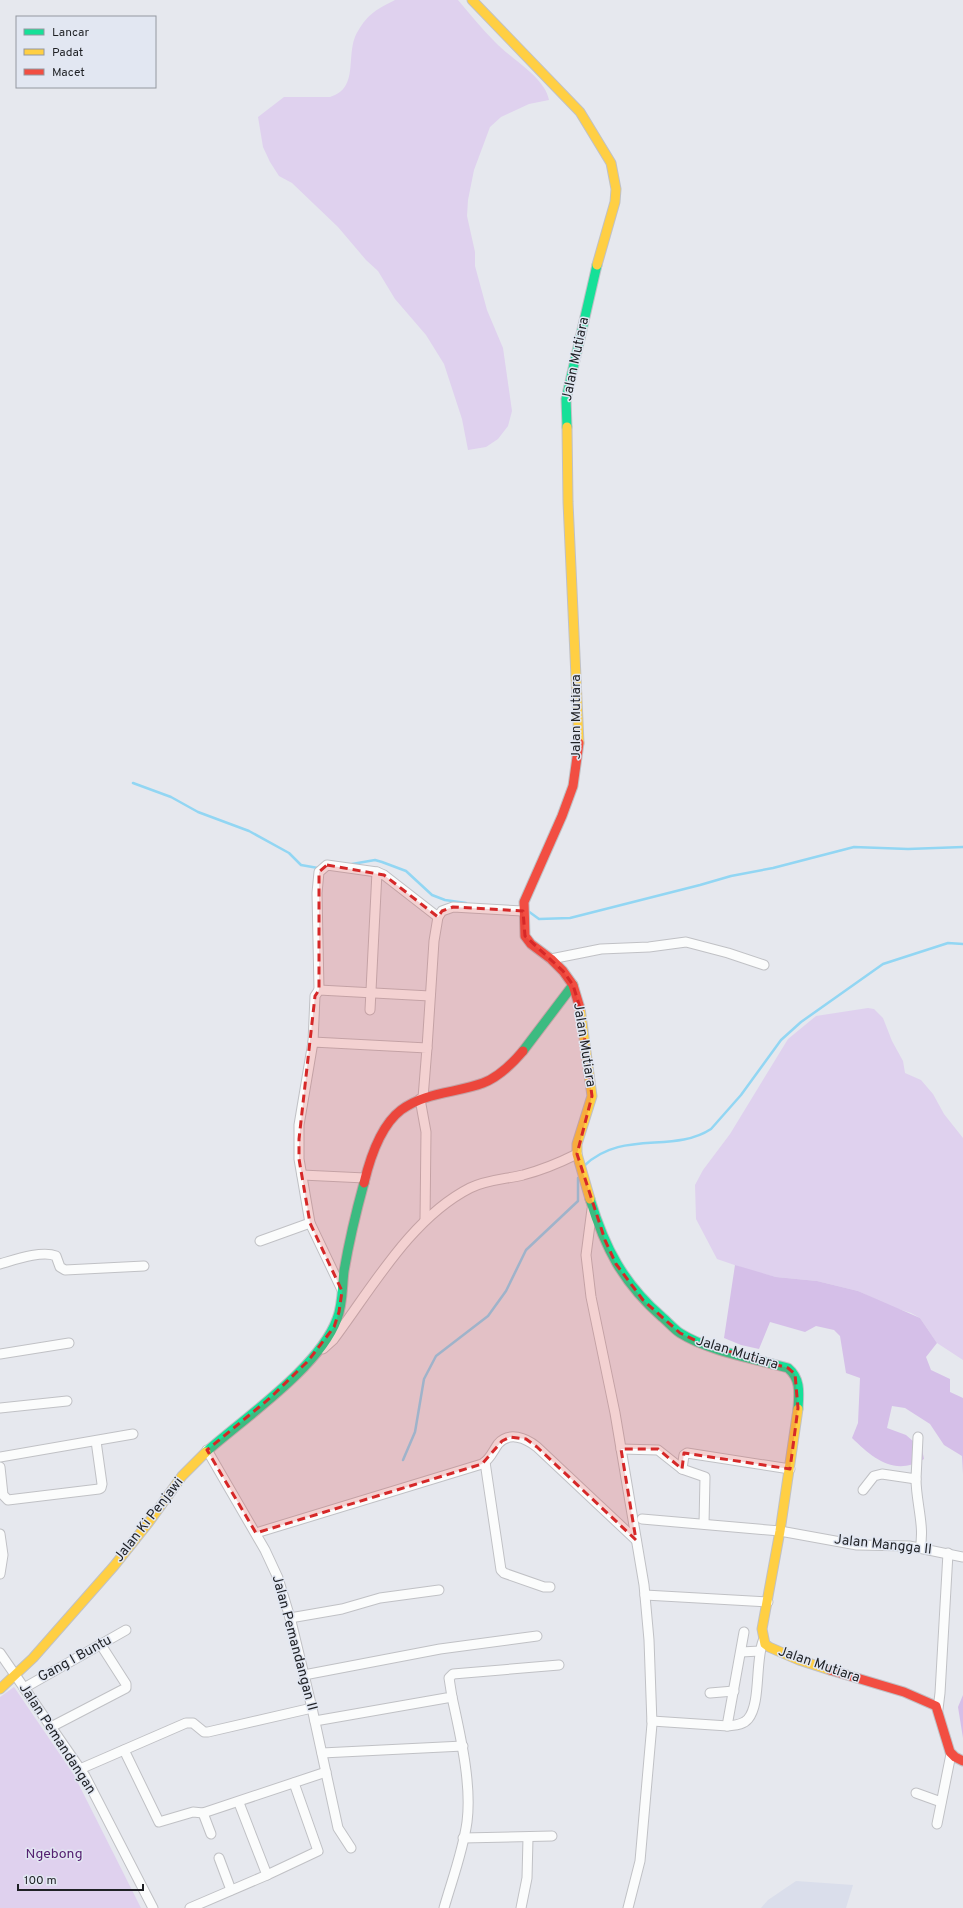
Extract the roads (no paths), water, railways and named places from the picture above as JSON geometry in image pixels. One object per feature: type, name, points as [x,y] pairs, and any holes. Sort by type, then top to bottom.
[{"type":"street","name":"Jalan Mutiara","points":[[472,0],[580,112],[611,163],[616,189],[615,202],[597,264],[566,399],[568,502],[578,695],[579,752],[573,786],[562,816],[530,885],[523,910],[525,936],[531,944],[552,959],[564,971],[573,985],[581,1011],[592,1096],[577,1144],[577,1154],[592,1206],[605,1240],[616,1264],[643,1300],[660,1317],[680,1333],[703,1344],[788,1368],[795,1374],[798,1380],[799,1394],[790,1469],[768,1602],[762,1629],[763,1641],[772,1649],[814,1666],[907,1694],[938,1708]]},
{"type":"street","points":[[342,1292],[310,1223],[299,1159],[299,1125],[313,1042],[315,996],[319,990],[317,893],[319,872],[324,866],[332,865],[377,872],[384,875],[438,917]]},
{"type":"street","points":[[370,1010],[377,872]]},
{"type":"street","points":[[425,1220],[426,1132],[422,1099],[434,941],[438,917],[442,911],[453,907],[523,910]]},
{"type":"street","points":[[552,959],[601,948],[649,947],[686,942],[728,953],[764,965]]},
{"type":"street","name":"Jalan Ki Penjawi","points":[[0,1689],[16,1676],[124,1554],[189,1467],[207,1450],[270,1398],[316,1353],[334,1327],[338,1318],[348,1249],[369,1164],[385,1129],[398,1112],[422,1099],[479,1085],[507,1069],[524,1051],[573,985]]},
{"type":"street","points":[[319,990],[430,996]]},
{"type":"street","points":[[313,1042],[426,1048]]},
{"type":"street","points":[[316,1353],[326,1347],[333,1340],[396,1254],[425,1220],[470,1188],[541,1170],[577,1154]]},
{"type":"street","points":[[302,1175],[365,1178]]},
{"type":"street","points":[[592,1206],[586,1255],[591,1297],[621,1449],[645,1595],[652,1721],[640,1861],[628,1908]]},
{"type":"street","points":[[260,1241],[310,1223]]},
{"type":"street","points":[[0,1264],[26,1256],[49,1255],[56,1256],[60,1267],[65,1270],[144,1266]]},
{"type":"street","points":[[0,1354],[69,1342]]},
{"type":"street","points":[[0,1408],[67,1402]]},
{"type":"street","points":[[0,1458],[133,1434]]},
{"type":"street","points":[[918,1437],[916,1496],[923,1537],[920,1548]]},
{"type":"street","points":[[256,1533],[485,1462],[498,1445],[506,1438],[520,1438],[532,1442],[636,1540]]},
{"type":"street","points":[[0,1467],[3,1495],[8,1500],[99,1489],[102,1488],[102,1484],[96,1441]]},
{"type":"street","points":[[621,1449],[658,1450],[682,1469],[706,1478],[704,1524]]},
{"type":"street","name":"Jalan Pemandangan II","points":[[207,1450],[256,1533],[278,1578],[290,1618],[304,1675],[339,1829],[351,1848]]},
{"type":"street","points":[[682,1469],[684,1455],[687,1453],[790,1469]]},
{"type":"street","points":[[485,1462],[501,1570],[504,1573],[544,1587],[550,1586]]},
{"type":"street","points":[[863,1490],[874,1476],[882,1474],[916,1479]]},
{"type":"street","name":"Jalan Mangga II","points":[[642,1519],[780,1530],[857,1545],[909,1546],[963,1557]]},
{"type":"street","points":[[0,1534],[3,1555],[0,1574]]},
{"type":"street","points":[[948,1553],[938,1708],[946,1746],[956,1759],[963,1761]]},
{"type":"street","points":[[290,1618],[342,1609],[358,1602],[439,1590]]},
{"type":"street","points":[[645,1595],[768,1602]]},
{"type":"street","name":"Gang I Buntu","points":[[24,1688],[126,1630]]},
{"type":"street","points":[[727,1726],[744,1632]]},
{"type":"street","points":[[304,1675],[440,1649],[537,1636]]},
{"type":"street","points":[[652,1721],[727,1726],[739,1725],[748,1719],[754,1708],[760,1651],[763,1641]]},
{"type":"street","points":[[51,1727],[126,1688],[126,1684],[102,1645]]},
{"type":"street","points":[[741,1652],[760,1651]]},
{"type":"street","name":"Jalan Pemandangan","points":[[0,1653],[80,1769],[153,1908]]},
{"type":"street","points":[[444,1908],[467,1822],[463,1746],[449,1678],[451,1674],[559,1665]]},
{"type":"street","points":[[710,1693],[734,1691]]},
{"type":"street","points":[[315,1721],[452,1697]]},
{"type":"street","points":[[80,1769],[186,1723],[193,1723],[204,1732],[208,1732],[312,1708]]},
{"type":"street","points":[[322,1753],[463,1746]]},
{"type":"street","points":[[124,1750],[158,1821],[160,1822],[193,1812],[203,1813],[239,1803],[326,1772]]},
{"type":"street","points":[[937,1824],[951,1754]]},
{"type":"street","points":[[190,1908],[318,1852],[294,1783]]},
{"type":"street","points":[[916,1793],[941,1802]]},
{"type":"street","points":[[239,1803],[267,1875]]},
{"type":"street","points":[[203,1813],[211,1834]]},
{"type":"street","points":[[463,1838],[528,1838],[552,1836]]},
{"type":"street","points":[[521,1908],[527,1878],[528,1838]]},
{"type":"street","points":[[219,1858],[231,1890]]},
{"type":"waterway","points":[[133,783],[171,797],[198,812],[249,831],[289,853],[301,865],[318,868]]},
{"type":"waterway","points":[[528,911],[539,919],[570,918],[731,876],[773,868],[854,847],[908,849],[963,847]]},
{"type":"waterway","points":[[352,864],[375,860],[382,862],[406,871],[432,895],[445,900],[466,903]]},
{"type":"waterway","points":[[584,1166],[599,1155],[615,1148],[680,1140],[696,1136],[711,1129],[741,1095],[781,1040],[801,1022],[883,964],[948,943],[963,944]]},
{"type":"waterway","points":[[403,1460],[415,1432],[424,1379],[436,1356],[488,1316],[506,1291],[526,1250],[578,1201],[578,1178]]},
{"type":"park label","name":"Ngebong","points":[[54,1854]]}]
